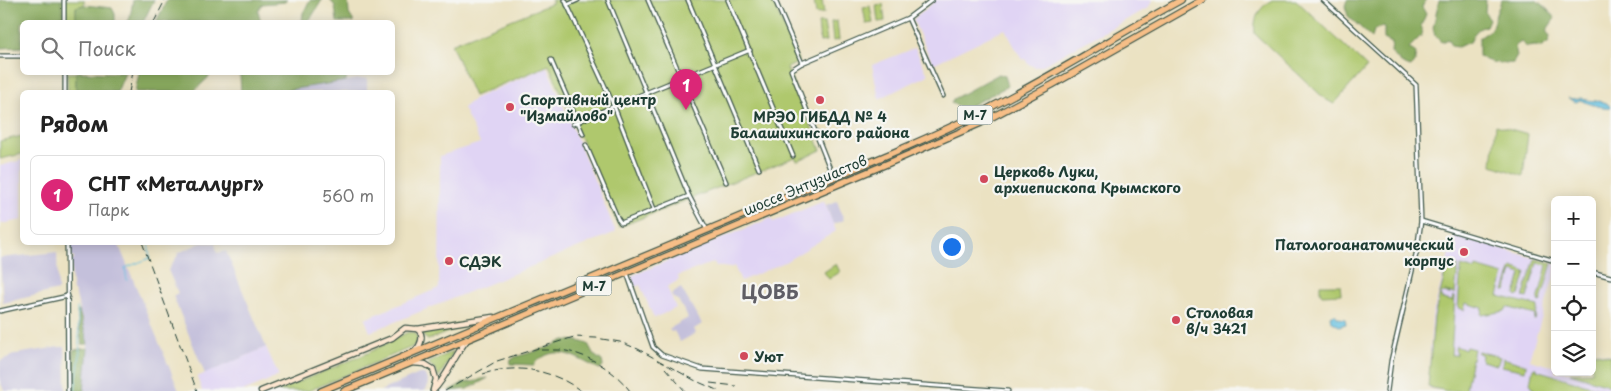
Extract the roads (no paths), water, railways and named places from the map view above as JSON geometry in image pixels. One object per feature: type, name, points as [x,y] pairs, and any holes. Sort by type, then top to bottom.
[{"type":"highway","name":"шоссе Энтузиастов","points":[[321,391],[892,154],[995,105],[1181,0]]},
{"type":"highway","name":"шоссе Энтузиастов","points":[[344,391],[981,123],[1202,0]]},
{"type":"street","points":[[64,0],[64,20]]},
{"type":"street","points":[[565,0],[614,106],[654,209]]},
{"type":"street","points":[[567,5],[578,0]]},
{"type":"street","points":[[608,0],[689,196],[707,230]]},
{"type":"street","points":[[648,0],[726,182]]},
{"type":"street","points":[[688,0],[760,169]]},
{"type":"street","points":[[728,0],[793,156]]},
{"type":"street","points":[[775,0],[802,63]]},
{"type":"street","points":[[820,183],[830,169],[791,70],[802,63],[908,18],[932,0]]},
{"type":"street","points":[[1323,0],[1416,85],[1421,221],[1417,250],[1391,361],[1387,391]]},
{"type":"street","points":[[908,18],[943,96]]},
{"type":"street","points":[[575,123],[750,50]]},
{"type":"street","points":[[0,56],[20,56]]},
{"type":"street","points":[[551,60],[575,123],[583,134]]},
{"type":"street","points":[[65,75],[65,90]]},
{"type":"street","points":[[586,145],[607,198],[621,223],[689,196]]},
{"type":"street","points":[[1421,221],[1551,259]]},
{"type":"street","points":[[67,245],[68,391]]},
{"type":"street","points":[[626,273],[653,347],[662,354],[702,369],[1008,391]]},
{"type":"street","points":[[1596,273],[1611,277]]},
{"type":"street","points":[[0,311],[68,296]]},
{"type":"street","points":[[261,391],[392,338],[405,328],[417,329],[500,316]]},
{"type":"street","points":[[412,352],[419,347],[422,341],[420,331],[417,329]]},
{"type":"street","points":[[433,391],[439,385],[459,350],[468,339]]},
{"type":"street","points":[[410,363],[425,364],[433,369],[436,379],[433,391]]},
{"type":"water","points":[[1568,98],[1605,102],[1611,107],[1599,106],[1580,100],[1576,102]]},
{"type":"water","points":[[1335,314],[1338,318],[1345,319],[1346,324],[1339,326],[1331,321],[1330,316]]},
{"type":"waterway","points":[[127,280],[125,268],[150,258],[148,245]]},
{"type":"waterway","points":[[75,391],[80,355],[77,308]]},
{"type":"railway","points":[[155,20],[165,0]]},
{"type":"railway","points":[[129,90],[132,75]]},
{"type":"railway","points":[[143,245],[197,391]]},
{"type":"railway","points":[[445,391],[497,361],[574,337],[620,342],[638,349],[694,380],[719,391]]},
{"type":"railway","points":[[541,350],[560,350],[590,359],[616,376],[630,391]]},
{"type":"railway","points":[[665,368],[685,391]]},
{"type":"railway","points":[[483,374],[509,369],[534,370],[559,378],[581,391]]},
{"type":"railway","points":[[710,383],[736,386]]},
{"type":"place","name":"МРЭО ГИБДД № 4 Балашихинского района","points":[[820,100]]},
{"type":"place","name":"Спортивный центр \"Измайлово\"","points":[[510,107]]},
{"type":"place","name":"СНТ «Металлург»","points":[[686,110]]},
{"type":"place","name":"Церковь Луки, архиепископа Крымского","points":[[984,179]]},
{"type":"place","name":"Патологоанатомический корпус","points":[[1464,252]]},
{"type":"place","name":"СДЭК","points":[[449,261]]},
{"type":"place","name":"Столовая в/ч 3421","points":[[1176,320]]},
{"type":"place","name":"Уют","points":[[744,356]]},
{"type":"district","name":"ЦОВБ","points":[[770,291]]}]
